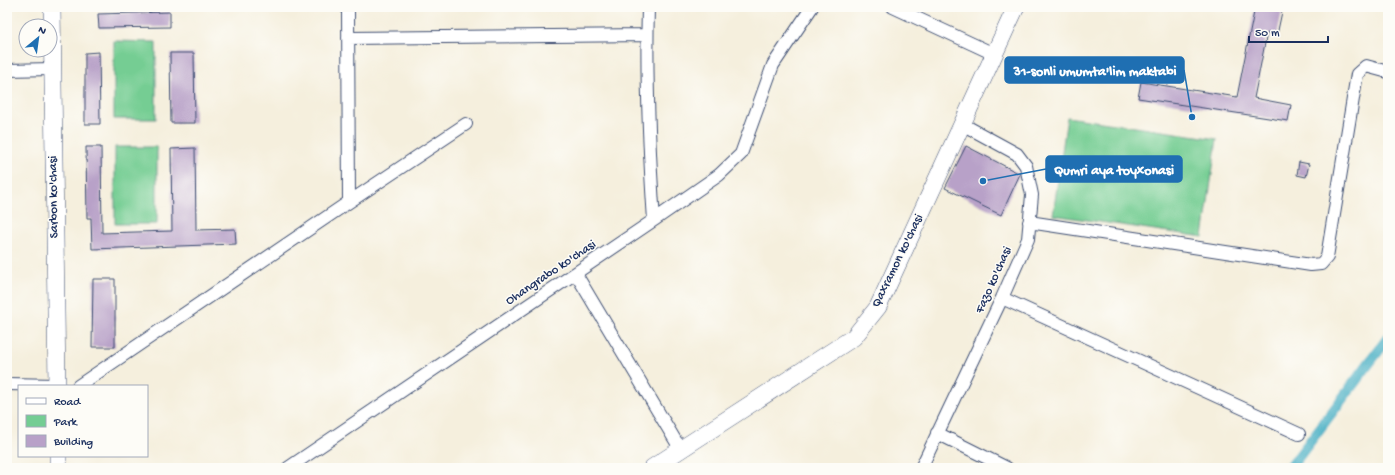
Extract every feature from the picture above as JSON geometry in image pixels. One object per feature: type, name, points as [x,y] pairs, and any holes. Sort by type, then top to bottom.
[{"type":"street","name":"Sarbon ko'chasi","points":[[52,7],[57,385]]},
{"type":"street","points":[[348,7],[349,202]]},
{"type":"street","points":[[648,7],[647,35],[649,145],[654,220]]},
{"type":"street","name":"Ohangrabo ko'chasi","points":[[288,468],[576,274],[719,175],[741,154],[773,65],[812,7]]},
{"type":"street","points":[[893,7],[994,54]]},
{"type":"street","name":"Qaxramon ko'chasi","points":[[652,468],[854,337],[878,307],[1016,7]]},
{"type":"street","points":[[348,38],[647,35]]},
{"type":"street","points":[[1029,222],[1311,265],[1321,264],[1327,257],[1357,74],[1366,66],[1388,72]]},
{"type":"street","points":[[7,70],[52,69]]},
{"type":"street","points":[[79,385],[466,124]]},
{"type":"street","name":"Fazo ko'chasi","points":[[921,468],[1002,298],[1028,239],[1032,195],[1026,166],[1017,154],[962,124]]},
{"type":"street","points":[[576,274],[680,450]]},
{"type":"street","points":[[1002,298],[1300,434]]},
{"type":"street","points":[[7,384],[32,385]]},
{"type":"street","points":[[937,433],[1007,468]]},
{"type":"street","points":[[58,457],[58,468]]},
{"type":"green space","points":[[114,41],[156,42],[156,119],[114,119]]},
{"type":"green space","points":[[1067,117],[1217,139],[1203,237],[1053,215]]},
{"type":"green space","points":[[115,147],[157,147],[157,224],[115,224]]},
{"type":"building","points":[[1255,7],[1283,7],[1277,35],[1267,33],[1254,98],[1291,105],[1288,121],[1138,98],[1141,82],[1237,97]]},
{"type":"building","points":[[170,12],[170,27],[99,28],[98,14]]},
{"type":"building","points":[[99,52],[100,124],[85,124],[85,53]]},
{"type":"building","points":[[170,53],[194,53],[195,123],[171,123]]},
{"type":"building","points":[[966,146],[1020,174],[1001,215],[945,188]]},
{"type":"building","points":[[86,147],[101,147],[102,233],[172,231],[171,149],[195,148],[196,230],[235,229],[236,244],[92,249],[91,218],[87,218]]},
{"type":"building","points":[[1299,162],[1309,164],[1306,177],[1297,175]]},
{"type":"building","points":[[93,279],[115,279],[115,347],[92,347]]},
{"type":"waterway","points":[[1290,468],[1388,338]]},
{"type":"place","name":"31-sonli umumta'lim maktabi","points":[[1192,117]]},
{"type":"place","name":"Qumri aya toyxonasi","points":[[983,181]]}]
